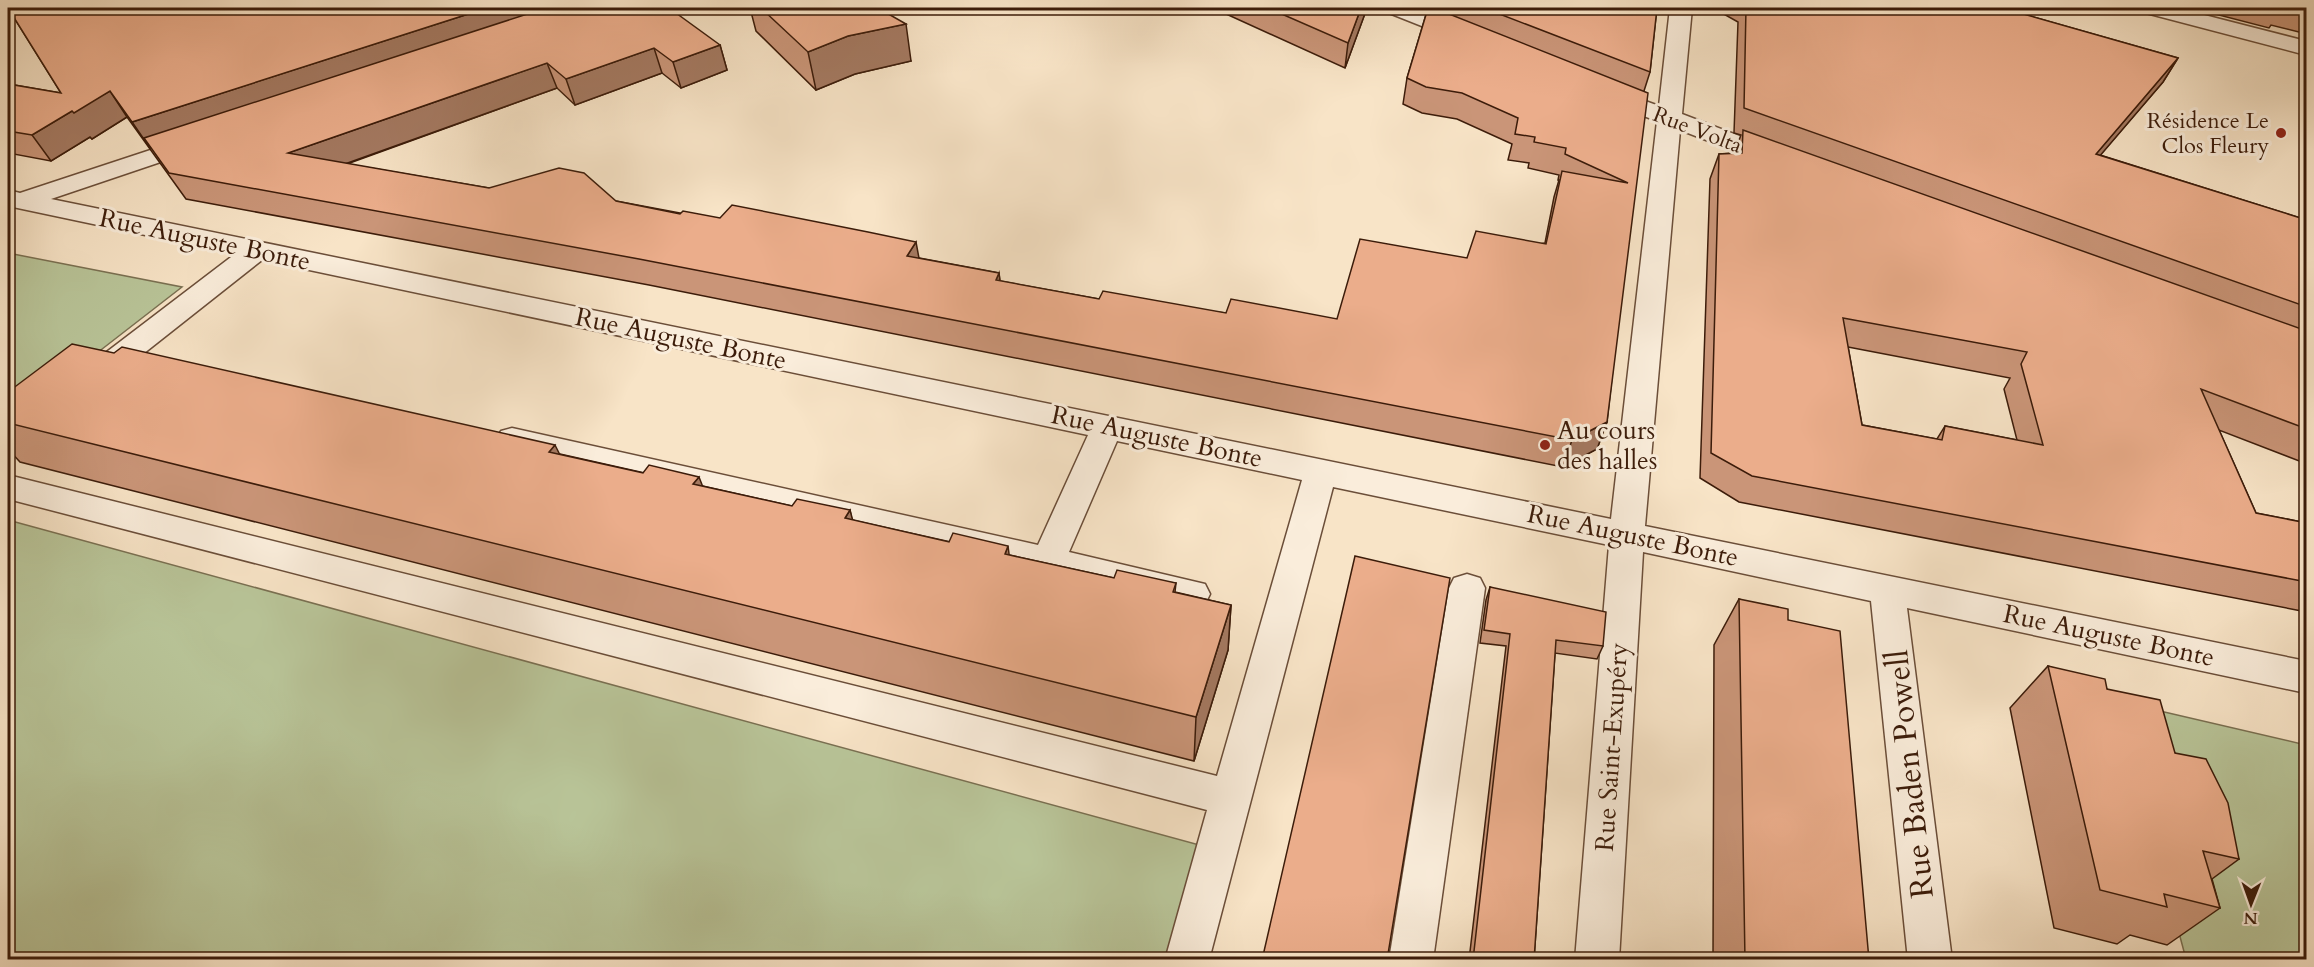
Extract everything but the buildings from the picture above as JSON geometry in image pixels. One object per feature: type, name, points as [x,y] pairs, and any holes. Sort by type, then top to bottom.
[{"type":"street","points":[[1397,8],[1484,43]]},
{"type":"street","name":"Rue Saint-Exupéry","points":[[1597,960],[1630,490],[1681,8]]},
{"type":"street","points":[[2154,8],[2307,48]]},
{"type":"street","name":"Rue Volta","points":[[1582,83],[1668,119],[1802,168]]},
{"type":"street","points":[[12,202],[226,132]]},
{"type":"street","name":"Rue Auguste Bonte","points":[[12,202],[257,250],[1321,470],[2307,677]]},
{"type":"street","points":[[72,394],[257,250]]},
{"type":"street","points":[[1047,561],[1108,426]]},
{"type":"street","points":[[479,431],[1192,594]]},
{"type":"street","points":[[1187,960],[1321,470]]},
{"type":"street","points":[[8,487],[1231,798]]},
{"type":"street","points":[[1411,960],[1467,588]]},
{"type":"street","name":"Rue Baden Powell","points":[[1887,588],[1930,960]]},
{"type":"green space","points":[[8,253],[182,287],[8,422]]},
{"type":"green space","points":[[8,520],[1203,846],[1170,959],[8,959]]},
{"type":"green space","points":[[2117,701],[2306,745],[2306,959],[2186,959]]},
{"type":"place","name":"Résidence Le Clos Fleury","points":[[2281,133]]},
{"type":"place","name":"Au cours des halles","points":[[1545,445]]}]
